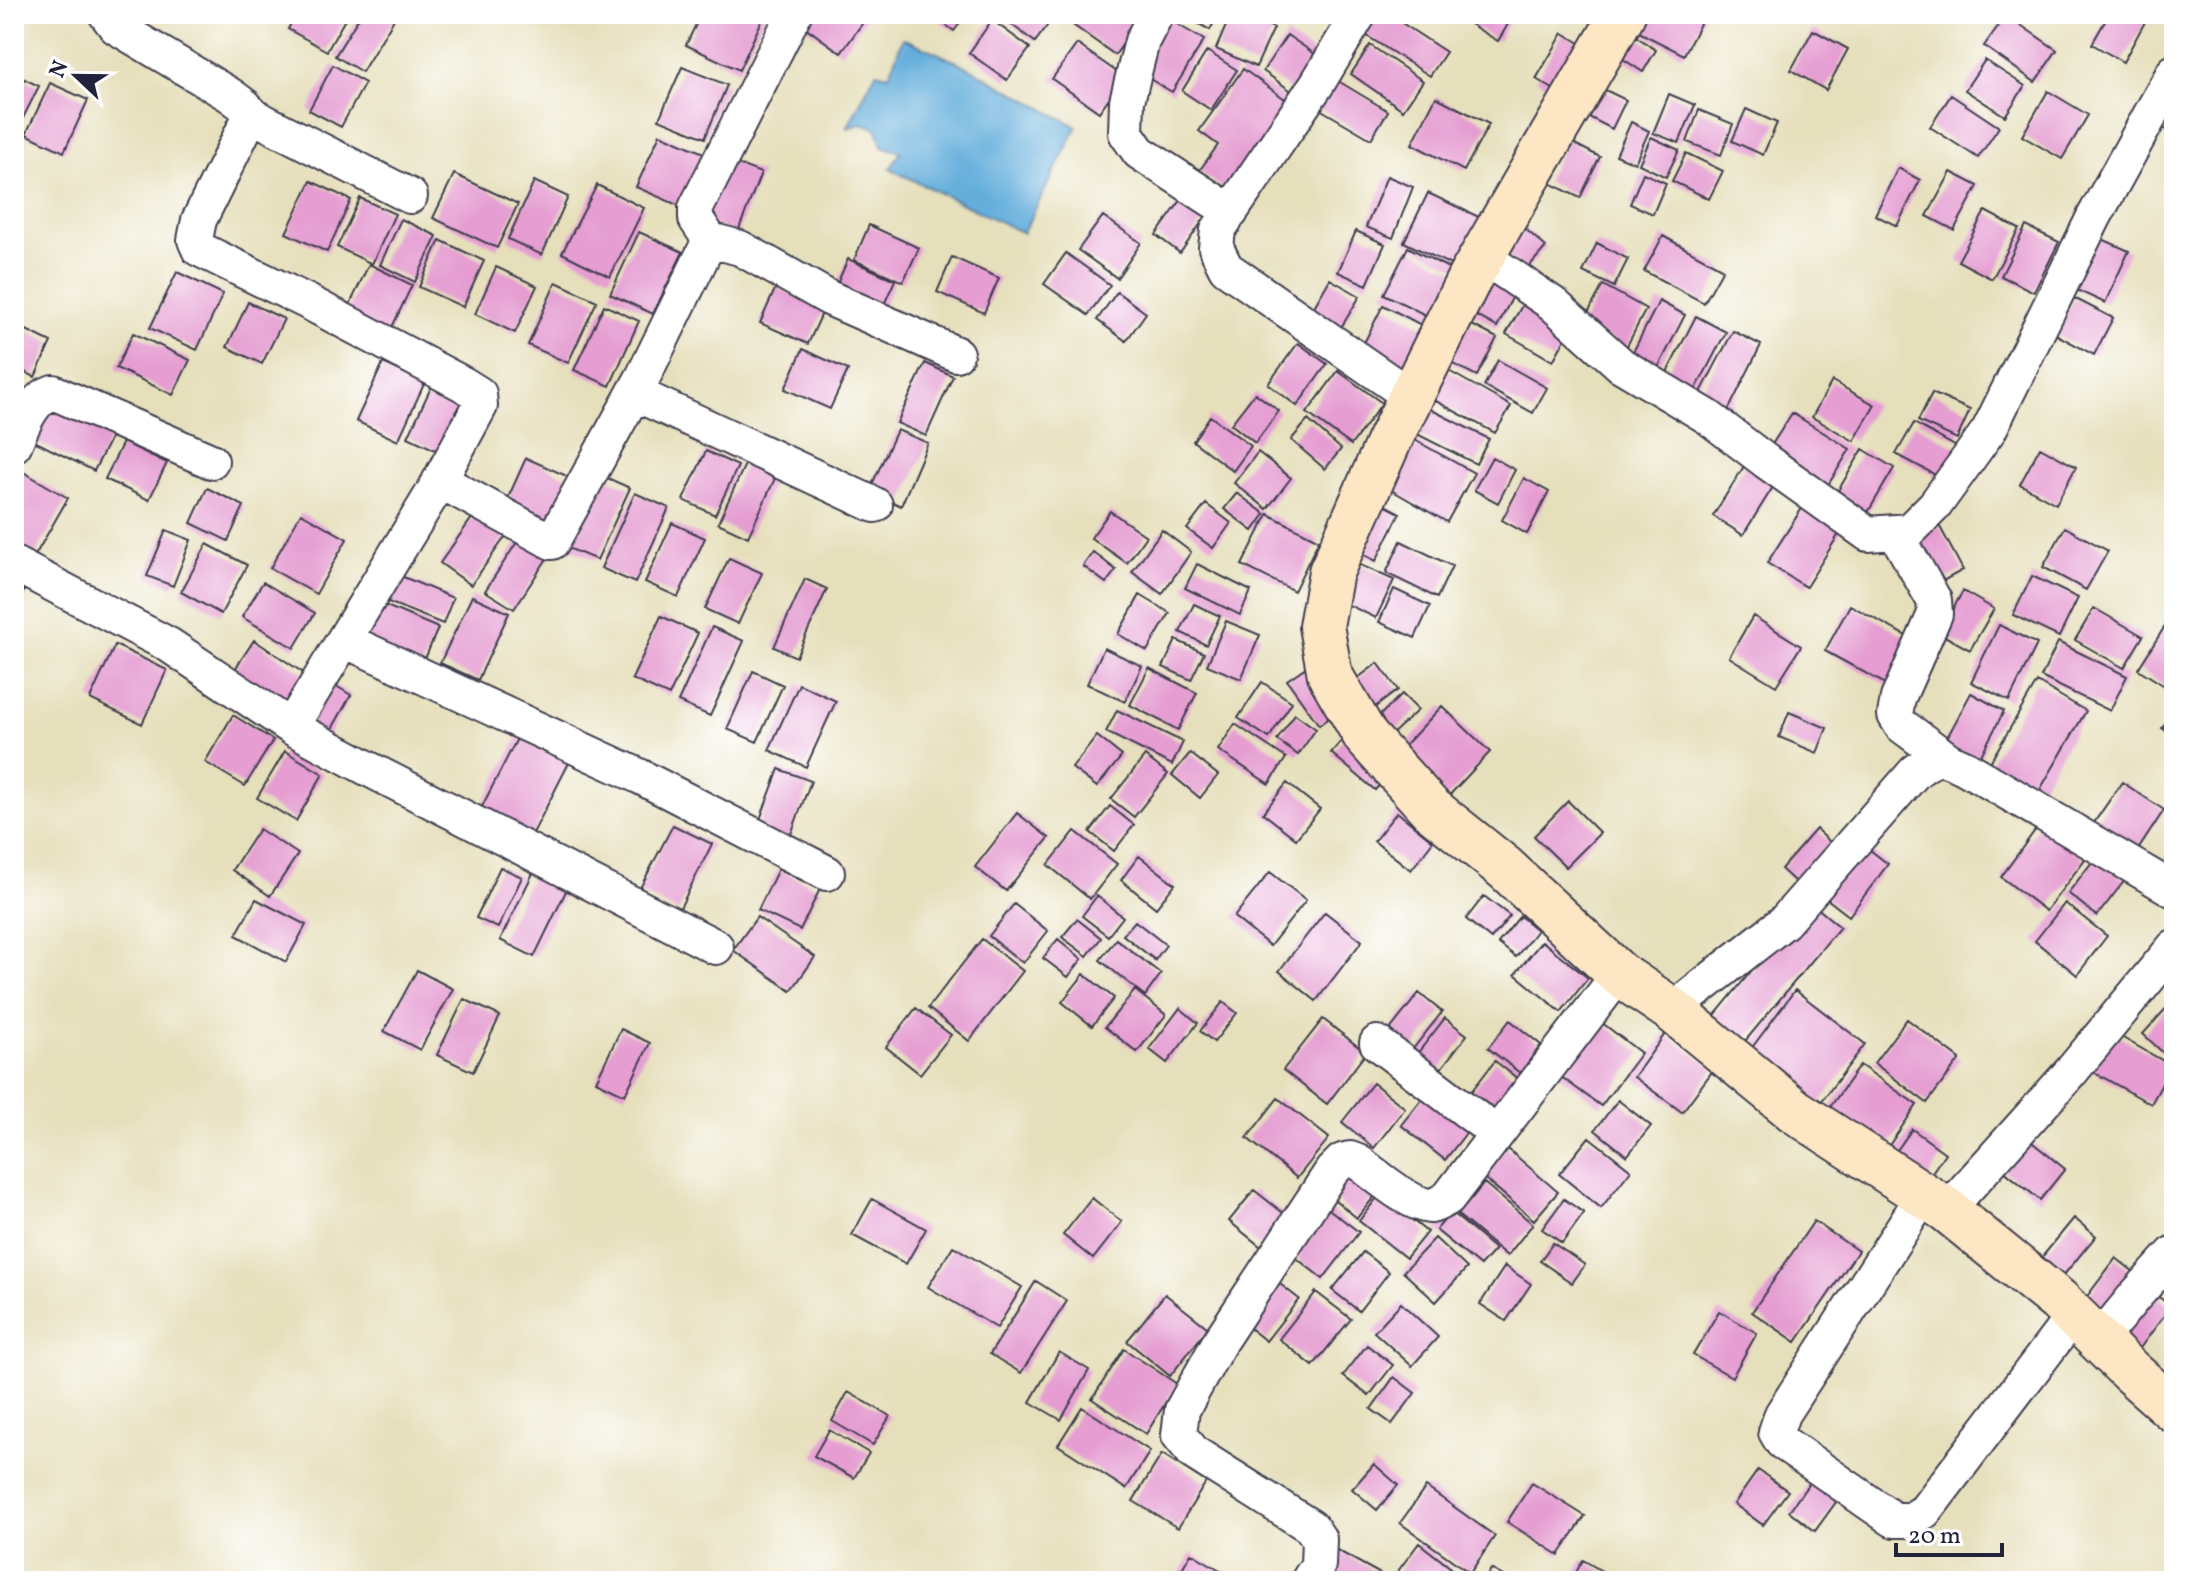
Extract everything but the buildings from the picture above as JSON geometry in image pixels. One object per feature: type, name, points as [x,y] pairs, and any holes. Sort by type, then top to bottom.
[{"type":"street","points":[[106,14],[116,27],[230,95],[251,115],[410,196]]},
{"type":"street","points":[[794,14],[696,208],[696,219],[710,240],[740,248],[829,298],[956,354]]},
{"type":"street","points":[[1156,14],[1142,41],[1127,101],[1126,133],[1139,152],[1231,212]]},
{"type":"street","points":[[1359,14],[1317,84],[1218,230],[1216,248],[1226,268],[1410,396]]},
{"type":"street","points":[[1623,14],[1482,256],[1410,396],[1331,572],[1321,626],[1330,675],[1366,737],[1430,808],[1505,868],[1619,974],[1672,1010],[1795,1111],[1936,1202],[2058,1300],[2174,1410]]},
{"type":"street","points":[[1482,256],[1553,304],[1621,365],[1708,417],[1868,534],[1909,531],[1935,505],[1989,430],[2094,217],[2174,72]]},
{"type":"street","points":[[251,115],[199,220],[195,240],[199,249],[308,302],[463,384],[479,394],[480,406],[434,491],[291,727]]},
{"type":"street","points":[[434,491],[448,485],[552,542],[634,393],[710,240]]},
{"type":"street","points":[[14,445],[33,407],[44,395],[53,392],[211,461]]},
{"type":"street","points":[[634,393],[875,505]]},
{"type":"street","points":[[1895,532],[1934,600],[1935,614],[1898,698],[1895,715],[1901,725],[1947,759],[2174,890]]},
{"type":"street","points":[[14,564],[169,645],[291,727],[716,947]]},
{"type":"street","points":[[344,640],[639,776],[827,873]]},
{"type":"street","points":[[1672,1010],[1784,922],[1915,772],[1931,760],[1947,759]]},
{"type":"street","points":[[2174,947],[2070,1073],[1936,1202],[1782,1414],[1776,1432],[1782,1442],[1894,1520],[1911,1520],[1925,1511],[2086,1328],[2135,1296],[2174,1253]]},
{"type":"street","points":[[1308,1581],[1318,1565],[1319,1539],[1311,1527],[1194,1453],[1179,1435],[1182,1410],[1220,1341],[1332,1171],[1342,1161],[1350,1159],[1358,1162],[1408,1198],[1423,1205],[1435,1206],[1448,1198],[1619,974]]},
{"type":"street","points":[[1377,1043],[1496,1133]]},
{"type":"water","points":[[903,38],[964,65],[1077,127],[1023,233],[890,169],[901,152],[882,146],[877,129],[863,123],[847,128],[876,72],[889,75]]}]
